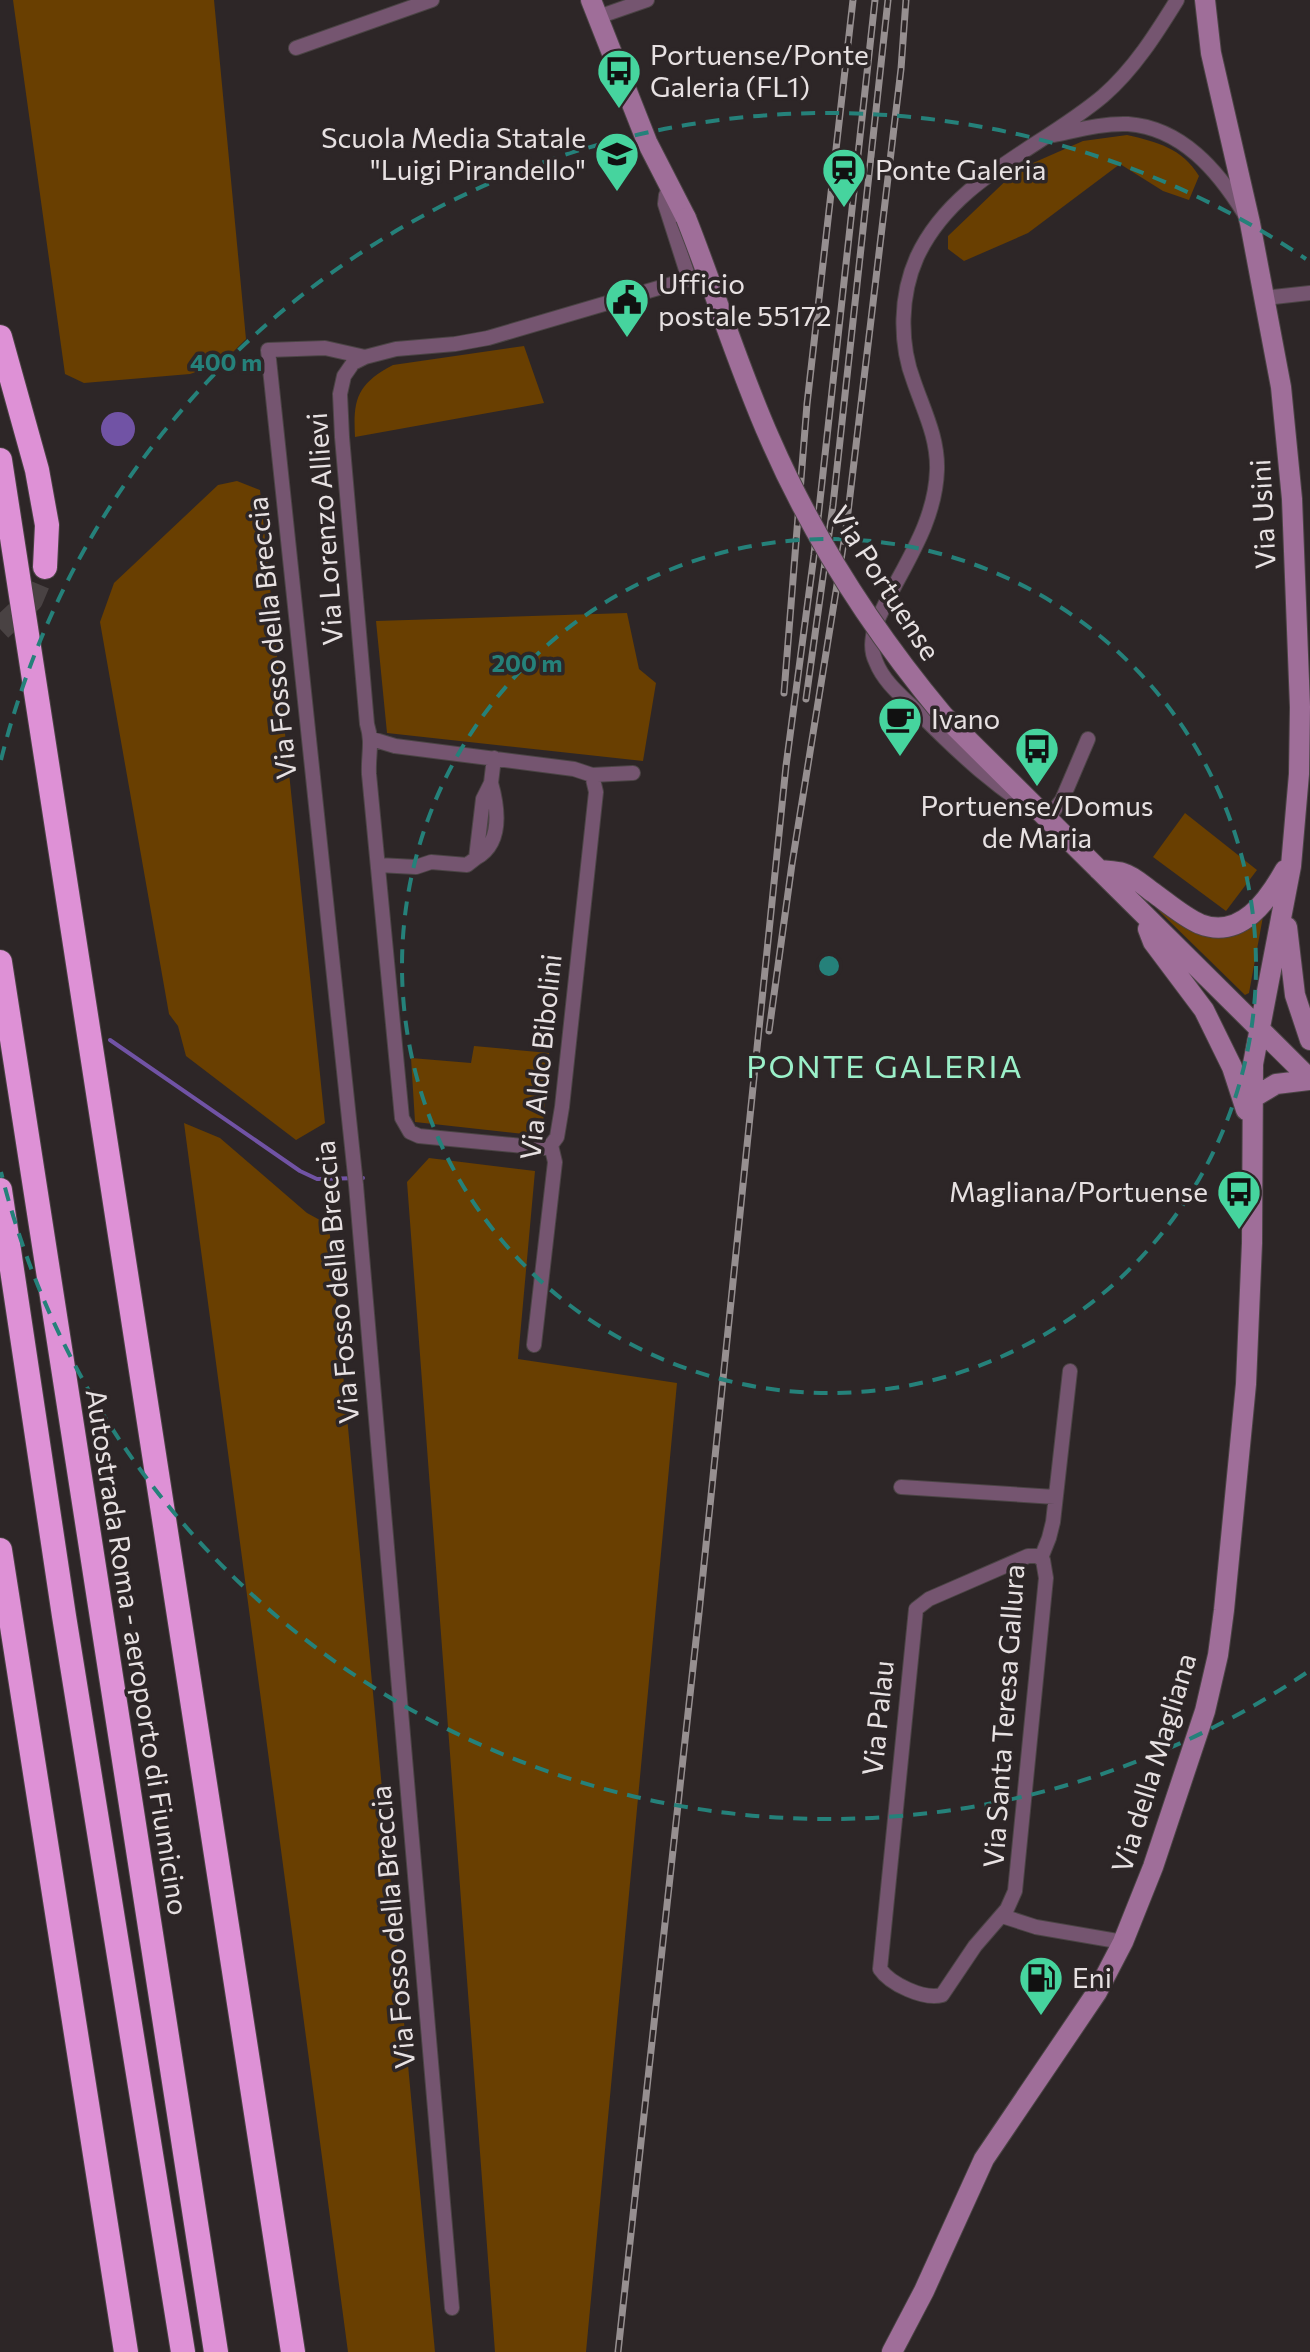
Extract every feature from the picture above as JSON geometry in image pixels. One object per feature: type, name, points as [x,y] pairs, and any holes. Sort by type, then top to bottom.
[{"type":"highway","points":[[0,337],[37,470],[47,525],[45,567]]},
{"type":"highway","points":[[0,460],[293,2352]]},
{"type":"highway","name":"Autostrada Roma - aeroporto di Fiumicino","points":[[0,962],[216,2352]]},
{"type":"highway","points":[[0,1190],[64,1616],[183,2352]]},
{"type":"highway","points":[[0,1550],[126,2352]]},
{"type":"main road","name":"Via Usini","points":[[1205,0],[1211,53],[1250,223],[1283,398],[1292,499],[1300,722],[1298,796],[1286,894],[1258,1028],[1251,1099]]},
{"type":"main road","name":"Via Portuense","points":[[595,9],[641,129],[686,218],[751,394],[801,505],[876,629],[943,715],[1310,1079]]},
{"type":"main road","points":[[1099,870],[1125,873],[1190,919],[1217,928],[1243,921],[1259,908],[1273,891],[1292,856]]},
{"type":"main road","points":[[1286,894],[1292,979],[1298,1010],[1310,1040]]},
{"type":"main road","points":[[1142,914],[1153,942],[1204,1010],[1223,1045],[1251,1126]]},
{"type":"main road","points":[[1251,1099],[1276,1084],[1310,1079]]},
{"type":"main road","name":"Via della Magliana","points":[[892,2352],[924,2291],[973,2178],[997,2137],[1097,1992],[1123,1942],[1149,1880],[1205,1711],[1218,1655],[1239,1476],[1246,1384],[1252,1227],[1251,1099]]},
{"type":"street","points":[[296,48],[432,0]]},
{"type":"street","points":[[595,9],[647,0]]},
{"type":"street","points":[[1088,739],[1062,800],[1047,819],[1011,797],[977,770],[886,680],[874,659],[872,643],[878,619],[928,520],[936,483],[935,441],[912,378],[905,346],[905,302],[910,275],[932,230],[955,202],[1095,102],[1120,79],[1150,42],[1177,0]]},
{"type":"street","points":[[1050,135],[1119,124],[1164,134],[1190,148],[1212,168],[1250,223]]},
{"type":"street","points":[[365,357],[396,349],[488,338],[689,279],[665,204],[666,195],[671,190]]},
{"type":"street","points":[[1264,298],[1310,293]]},
{"type":"street","name":"Via Fosso della Breccia","points":[[365,357],[315,347],[268,350],[354,1170],[452,2308]]},
{"type":"street","name":"Via Lorenzo Allievi","points":[[365,357],[353,363],[344,376],[341,416],[367,724],[372,739],[368,759],[402,1118],[410,1132],[419,1136],[544,1148],[551,1145]]},
{"type":"street","points":[[372,739],[395,746],[574,769],[592,775],[633,773]]},
{"type":"street","points":[[378,865],[416,867],[431,862],[467,865],[476,858],[483,799],[491,783],[494,758]]},
{"type":"street","name":"Via Aldo Bibolini","points":[[534,1345],[555,1162],[551,1145],[557,1137],[562,1107],[596,792],[592,775]]},
{"type":"street","name":"Via Santa Teresa Gallura","points":[[942,1995],[975,1946],[1002,1916],[1012,1900],[1017,1883],[1046,1578],[1041,1558],[1051,1532],[1070,1371]]},
{"type":"street","points":[[901,1487],[1055,1497]]},
{"type":"street","name":"Via Palau","points":[[942,1995],[927,1996],[885,1977],[880,1969],[916,1609],[933,1597],[1028,1556],[1041,1558]]},
{"type":"street","points":[[1002,1916],[1036,1927],[1123,1942]]},
{"type":"shaded area","points":[[13,0],[214,0],[246,339],[222,363],[190,374],[84,383],[65,374]]},
{"type":"shaded area","points":[[1127,135],[1168,148],[1192,166],[1199,176],[1189,200],[1163,191],[1120,164],[1028,233],[964,261],[948,249],[948,236],[1017,170],[1083,141]]},
{"type":"shaded area","points":[[524,346],[544,403],[355,437],[355,412],[360,394],[372,379],[393,365]]},
{"type":"shaded area","points":[[118,412],[130,417],[135,429],[130,441],[118,446],[106,441],[101,429],[106,417]]},
{"type":"shaded area","points":[[237,481],[260,490],[325,1123],[296,1140],[186,1056],[178,1026],[169,1014],[100,622],[114,583],[218,485]]},
{"type":"shaded area","points":[[627,613],[639,669],[656,683],[643,761],[387,733],[376,621]]},
{"type":"shaded area","points":[[1185,813],[1257,870],[1226,911],[1153,857]]},
{"type":"shaded area","points":[[1160,907],[1184,924],[1264,911],[1249,993],[1245,995],[1158,910]]},
{"type":"shaded area","points":[[474,1046],[549,1053],[542,1136],[415,1122],[411,1058],[471,1063]]},
{"type":"shaded area","points":[[184,1123],[220,1138],[307,1213],[329,1225],[435,2352],[348,2352]]},
{"type":"shaded area","points":[[429,1158],[535,1171],[518,1359],[677,1383],[586,2352],[495,2352],[407,1182]]},
{"type":"waterway","points":[[110,1040],[300,1171],[317,1179],[363,1178]]},
{"type":"tunnel","points":[[0,629],[31,600],[45,567]]},
{"type":"railway","points":[[784,693],[807,404],[853,0]]},
{"type":"railway","points":[[618,2352],[699,1613],[786,766],[814,555],[875,0]]},
{"type":"railway","points":[[806,699],[833,505],[888,0]]},
{"type":"railway","points":[[769,1031],[792,864],[846,529],[901,69],[906,0]]},
{"type":"place","name":"Portuense/Ponte Galeria (FL1)","points":[[619,110]]},
{"type":"place","name":"Scuola Media Statale \"Luigi Pirandello\"","points":[[617,193]]},
{"type":"place","name":"Ponte Galeria","points":[[844,209]]},
{"type":"place","name":"Ufficio postale 55172","points":[[627,339]]},
{"type":"place","name":"Ivano","points":[[900,758]]},
{"type":"place","name":"Portuense/Domus de Maria","points":[[1037,788]]},
{"type":"place","name":"Magliana/Portuense","points":[[1239,1231]]},
{"type":"place","name":"Eni","points":[[1041,2017]]},
{"type":"district","name":"PONTE GALERIA","points":[[885,1067]]}]
